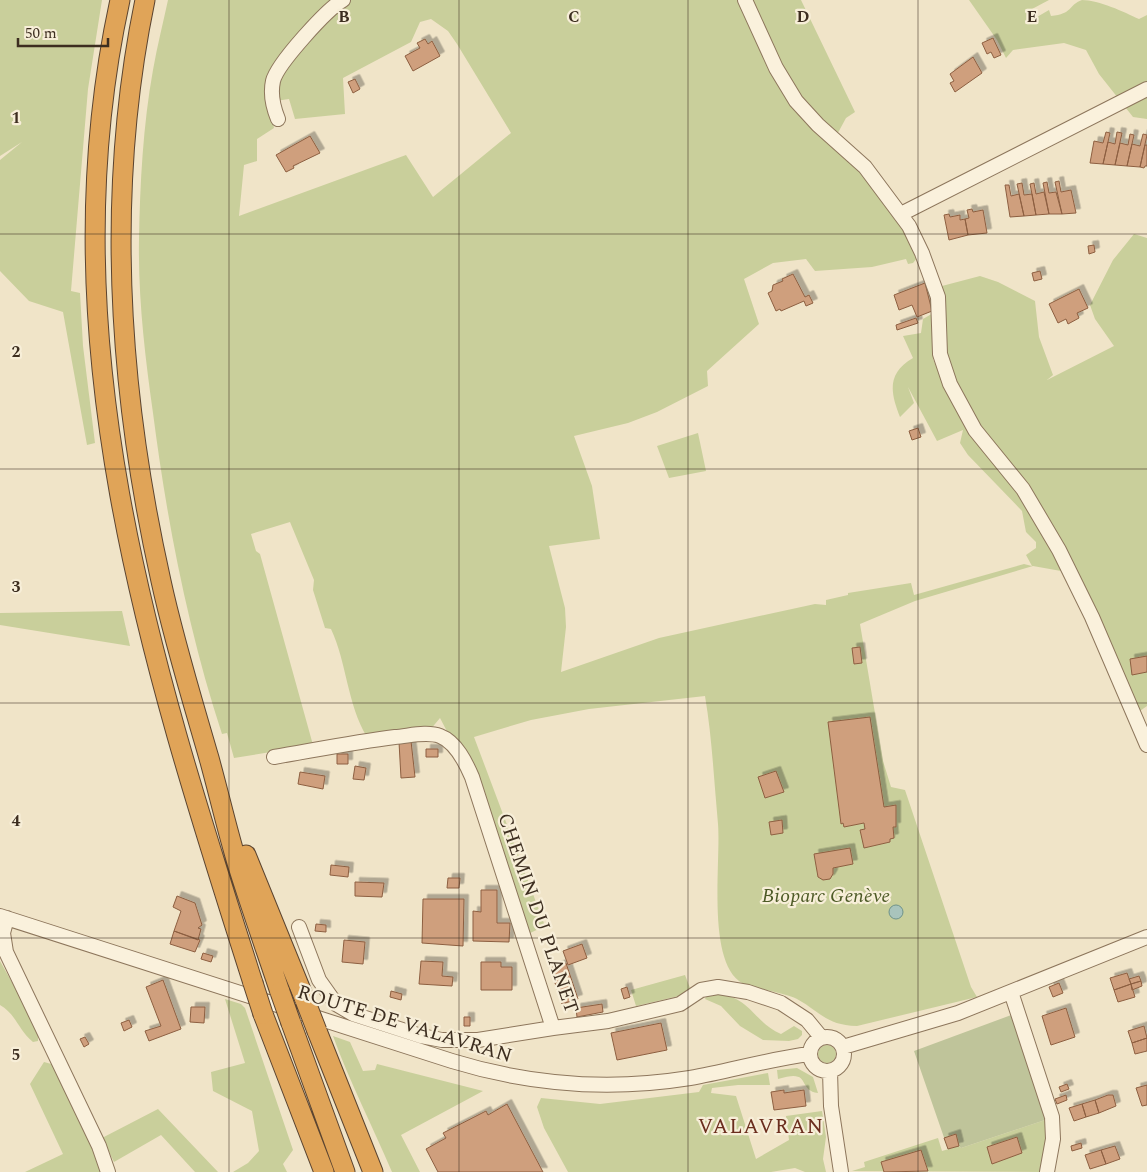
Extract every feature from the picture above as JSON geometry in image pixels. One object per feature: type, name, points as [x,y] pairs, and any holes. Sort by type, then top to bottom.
[{"type":"highway","points":[[120,0],[106,80],[96,179],[95,279],[106,410],[127,540],[157,668],[183,762],[263,1014],[324,1172]]},
{"type":"highway","points":[[145,0],[130,90],[121,180],[120,278],[125,350],[135,440],[152,536],[182,667],[210,760],[239,868],[280,992],[345,1172]]},
{"type":"highway","points":[[210,760],[373,1172]]},
{"type":"highway","points":[[290,1087],[317,1172]]},
{"type":"street","points":[[278,119],[273,106],[272,83],[278,70],[324,14],[343,0]]},
{"type":"street","points":[[745,0],[776,68],[796,101],[865,167],[902,214],[922,253],[938,297],[940,354],[950,384],[975,430],[1029,497],[1059,550],[1092,617],[1147,745]]},
{"type":"street","points":[[902,214],[1147,88]]},
{"type":"street","name":"CHEMIN DU PLANET","points":[[274,757],[423,734],[442,736],[449,742],[461,755],[472,777],[553,1028],[608,1021],[680,1004],[701,990],[718,986],[748,992],[781,1003],[807,1020],[821,1038]]},
{"type":"street","points":[[4,917],[3,934],[6,952],[95,1138],[108,1172]]},
{"type":"street","name":"ROUTE DE VALAVRAN","points":[[4,917],[465,1065],[516,1078],[568,1084],[619,1086],[691,1078],[810,1054]]},
{"type":"street","points":[[299,927],[319,980],[336,1004],[353,1014],[421,1036],[442,1040],[478,1040],[553,1028]]},
{"type":"street","points":[[843,1047],[958,1013],[1147,937]]},
{"type":"street","points":[[1011,992],[1052,1118],[1054,1139],[1047,1172]]},
{"type":"street","points":[[832,1037],[843,1047],[845,1056],[842,1064],[830,1071],[824,1071],[814,1065],[810,1054],[813,1044],[821,1038],[832,1037]]},
{"type":"street","points":[[830,1071],[830,1106],[841,1172]]},
{"type":"green space","points":[[0,0],[102,0],[88,89],[71,291],[80,293],[83,346],[95,443],[87,445],[63,312],[29,301],[0,271],[0,160],[22,142],[0,156]]},
{"type":"green space","name":"Bioparc Genève","points":[[168,0],[801,0],[855,112],[846,118],[833,142],[881,195],[911,240],[918,257],[913,263],[908,264],[906,259],[872,267],[815,271],[806,259],[773,263],[744,279],[759,324],[707,371],[708,386],[657,412],[628,423],[574,436],[592,486],[600,539],[549,546],[565,608],[566,627],[561,672],[659,638],[815,604],[826,605],[826,600],[848,595],[848,593],[911,583],[914,595],[1024,564],[1032,566],[1026,555],[1036,548],[1036,542],[1026,532],[1022,511],[968,455],[960,443],[963,430],[937,441],[908,387],[914,403],[900,417],[894,399],[893,384],[899,370],[913,358],[903,336],[921,333],[923,319],[935,312],[933,359],[942,380],[980,446],[991,461],[1015,485],[1050,547],[1061,571],[1033,566],[915,601],[860,624],[883,761],[891,787],[905,790],[971,987],[977,997],[857,1026],[831,1021],[797,999],[750,986],[739,981],[729,969],[719,930],[718,824],[705,696],[589,709],[531,720],[474,737],[545,926],[528,934],[451,739],[440,718],[430,730],[367,737],[355,711],[341,656],[331,629],[325,628],[313,590],[314,580],[290,522],[251,534],[256,551],[260,554],[313,745],[234,758],[227,733],[222,734],[210,695],[180,575],[165,495],[147,370],[143,327],[139,262],[139,219],[143,155],[156,53]],"holes":[[[431,19],[448,31],[511,133],[433,197],[406,155],[239,216],[244,165],[257,161],[257,139],[274,128],[268,102],[289,99],[295,119],[345,114],[343,78],[411,42],[420,22]]]},
{"type":"green space","points":[[969,0],[1049,0],[1032,9],[1037,17],[1049,10],[1051,16],[1058,15],[1082,0],[1104,4],[1139,19],[1147,15],[1147,119],[1133,117],[1099,74],[1086,50],[1064,43],[1013,50],[1006,58],[997,40]]},
{"type":"green space","points":[[1134,234],[1147,238],[1147,706],[1137,713],[1073,564],[991,444],[950,372],[946,350],[945,307],[942,286],[980,276],[998,282],[1035,301],[1039,337],[1053,375],[1047,380],[1114,346],[1095,319],[1090,305],[1113,260]]},
{"type":"green space","points":[[698,433],[706,471],[669,478],[657,446]]},
{"type":"green space","points":[[122,611],[130,646],[0,625],[0,613]]},
{"type":"green space","points":[[0,961],[38,1029],[38,1041],[33,1042],[28,1038],[10,1013],[0,1005]]},
{"type":"green space","points":[[685,975],[690,988],[683,995],[636,1006],[631,990]]},
{"type":"green space","points":[[708,993],[722,994],[734,998],[781,1034],[794,1026],[802,1031],[802,1035],[798,1039],[789,1041],[763,1040],[740,1026],[721,1006],[705,999]]},
{"type":"green space","points":[[225,999],[241,1004],[245,1008],[293,1150],[283,1164],[287,1172],[233,1172],[248,1163],[259,1151],[252,1111],[213,1091],[211,1072],[245,1063]]},
{"type":"green space","points":[[1014,1014],[1048,1119],[961,1148],[959,1146],[948,1149],[914,1051]]},
{"type":"green space","points":[[333,1036],[350,1042],[363,1071],[375,1070],[377,1064],[483,1091],[401,1135],[420,1172],[392,1172]]},
{"type":"green space","points":[[827,1045],[833,1048],[836,1054],[833,1060],[827,1063],[821,1060],[818,1054],[821,1048]]},
{"type":"green space","points":[[44,1062],[55,1065],[104,1172],[25,1172],[63,1154],[30,1084]]},
{"type":"green space","points":[[797,1068],[813,1077],[818,1093],[807,1088],[803,1081],[796,1076],[778,1079],[777,1070]]},
{"type":"green space","points":[[768,1073],[770,1085],[738,1085],[712,1088],[711,1093],[736,1096],[756,1159],[789,1140],[786,1116],[822,1111],[826,1137],[823,1159],[826,1172],[805,1172],[795,1168],[771,1172],[568,1172],[544,1128],[537,1107],[541,1098],[600,1104],[699,1092],[703,1085]]},
{"type":"green space","points":[[158,1109],[218,1172],[195,1172],[161,1135],[114,1162],[102,1138]]},
{"type":"green space","points":[[1048,1119],[1043,1172],[852,1171],[865,1167],[864,1162],[938,1138],[942,1151],[959,1146],[961,1148]]},
{"type":"water","points":[[893,905],[899,905],[903,912],[899,919],[893,919],[889,915],[889,909]]},
{"type":"building","points":[[993,38],[1001,55],[994,58],[991,52],[987,54],[982,43]]},
{"type":"building","points":[[425,39],[428,44],[432,41],[440,56],[413,71],[405,56],[420,48],[417,43]]},
{"type":"building","points":[[973,57],[982,73],[955,92],[950,83],[954,81],[950,74]]},
{"type":"building","points":[[355,79],[360,89],[353,93],[348,82]]},
{"type":"building","points":[[1106,132],[1110,133],[1103,164],[1090,163],[1094,141],[1103,143]]},
{"type":"building","points":[[1117,132],[1122,133],[1115,165],[1103,164],[1108,142],[1115,144]]},
{"type":"building","points":[[1130,134],[1134,135],[1127,166],[1115,165],[1120,143],[1128,145]]},
{"type":"building","points":[[1143,134],[1147,135],[1140,167],[1127,166],[1132,144],[1140,146]]},
{"type":"building","points":[[310,136],[320,153],[293,166],[294,168],[286,172],[276,155]]},
{"type":"building","points":[[1145,145],[1147,145],[1147,166],[1144,168],[1140,167]]},
{"type":"building","points":[[1059,181],[1061,192],[1071,190],[1076,213],[1062,214],[1055,182]]},
{"type":"building","points":[[1047,182],[1049,193],[1056,192],[1062,214],[1049,214],[1043,183]]},
{"type":"building","points":[[1022,183],[1024,195],[1032,194],[1036,215],[1024,216],[1017,184]]},
{"type":"building","points":[[1034,183],[1036,194],[1044,192],[1049,214],[1036,215],[1030,184]]},
{"type":"building","points":[[1005,185],[1009,185],[1011,196],[1019,194],[1024,216],[1010,217]]},
{"type":"building","points":[[972,209],[973,212],[983,210],[987,233],[968,235],[965,219],[969,218],[967,210]]},
{"type":"building","points":[[949,214],[950,217],[960,215],[960,220],[965,219],[968,235],[949,240],[944,215]]},
{"type":"building","points":[[1094,245],[1095,252],[1089,254],[1088,246]]},
{"type":"building","points":[[1040,271],[1042,279],[1034,281],[1032,273]]},
{"type":"building","points":[[793,274],[805,297],[809,295],[813,303],[806,306],[804,301],[781,311],[780,309],[776,311],[768,293],[772,291],[773,285]]},
{"type":"building","points":[[925,283],[932,311],[917,317],[912,305],[899,310],[894,295]]},
{"type":"building","points":[[1079,289],[1088,308],[1077,313],[1079,318],[1068,324],[1066,319],[1058,323],[1049,304]]},
{"type":"building","points":[[916,318],[918,323],[897,330],[896,325]]},
{"type":"building","points":[[918,428],[921,437],[912,440],[909,431]]},
{"type":"building","points":[[860,647],[862,663],[854,664],[852,648]]},
{"type":"building","points":[[1147,656],[1147,672],[1132,675],[1130,659]]},
{"type":"building","points":[[870,717],[884,807],[896,805],[896,827],[893,827],[894,838],[890,839],[890,842],[864,848],[860,830],[865,829],[864,823],[844,827],[843,823],[841,824],[828,722]]},
{"type":"building","points":[[411,741],[415,777],[401,778],[399,742]]},
{"type":"building","points":[[426,749],[438,749],[438,757],[426,757]]},
{"type":"building","points":[[337,754],[348,754],[348,764],[337,764]]},
{"type":"building","points":[[355,766],[366,768],[364,780],[353,779]]},
{"type":"building","points":[[776,771],[784,792],[765,798],[758,777]]},
{"type":"building","points":[[300,772],[325,776],[323,789],[298,784]]},
{"type":"building","points":[[782,820],[783,833],[771,835],[769,822]]},
{"type":"building","points":[[850,848],[853,864],[833,868],[833,874],[830,879],[823,880],[818,877],[814,854]]},
{"type":"building","points":[[331,865],[349,867],[348,877],[330,875]]},
{"type":"building","points":[[448,878],[460,878],[459,888],[447,888]]},
{"type":"building","points":[[355,882],[384,883],[382,897],[355,896]]},
{"type":"building","points":[[481,890],[497,890],[497,923],[510,923],[509,942],[473,941],[473,911],[481,912]]},
{"type":"building","points":[[177,896],[195,903],[202,925],[198,928],[201,929],[198,940],[174,931],[181,911],[173,907]]},
{"type":"building","points":[[423,899],[464,899],[463,946],[422,943]]},
{"type":"building","points":[[316,924],[326,925],[326,932],[315,931]]},
{"type":"building","points":[[174,931],[200,940],[195,952],[170,944]]},
{"type":"building","points":[[344,940],[365,942],[363,964],[342,962]]},
{"type":"building","points":[[582,944],[587,958],[568,965],[563,951]]},
{"type":"building","points":[[203,953],[213,956],[211,962],[201,959]]},
{"type":"building","points":[[421,961],[443,962],[442,976],[453,977],[452,986],[419,984]]},
{"type":"building","points":[[481,962],[501,962],[501,967],[512,967],[512,990],[481,990]]},
{"type":"building","points":[[566,963],[578,999],[562,1004],[550,968]]},
{"type":"building","points":[[1127,973],[1131,984],[1114,990],[1110,978]]},
{"type":"building","points":[[1139,976],[1141,981],[1131,984],[1129,979]]},
{"type":"building","points":[[163,980],[181,1029],[149,1041],[145,1031],[161,1026],[146,987]]},
{"type":"building","points":[[1141,981],[1142,986],[1132,990],[1131,984]]},
{"type":"building","points":[[1059,983],[1063,993],[1053,997],[1049,987]]},
{"type":"building","points":[[1131,984],[1135,997],[1118,1002],[1114,990]]},
{"type":"building","points":[[627,987],[630,997],[624,999],[621,989]]},
{"type":"building","points":[[391,991],[402,994],[401,1000],[390,997]]},
{"type":"building","points":[[602,1004],[603,1012],[577,1017],[576,1008]]},
{"type":"building","points":[[191,1007],[205,1007],[204,1023],[190,1022]]},
{"type":"building","points":[[1066,1008],[1075,1037],[1051,1045],[1042,1016]]},
{"type":"building","points":[[464,1017],[470,1017],[470,1026],[464,1026]]},
{"type":"building","points":[[129,1020],[132,1027],[124,1031],[121,1023]]},
{"type":"building","points":[[661,1023],[667,1050],[617,1060],[611,1033]]},
{"type":"building","points":[[1144,1026],[1147,1038],[1132,1043],[1128,1031]]},
{"type":"building","points":[[85,1037],[89,1044],[84,1047],[80,1039]]},
{"type":"building","points":[[1147,1038],[1147,1051],[1135,1054],[1132,1043]]},
{"type":"building","points":[[1067,1084],[1069,1089],[1061,1092],[1059,1087]]},
{"type":"building","points":[[1147,1085],[1147,1105],[1142,1106],[1136,1088]]},
{"type":"building","points":[[784,1090],[784,1093],[804,1090],[806,1106],[774,1110],[771,1092]]},
{"type":"building","points":[[1066,1095],[1067,1100],[1057,1104],[1055,1099]]},
{"type":"building","points":[[1113,1095],[1116,1106],[1099,1113],[1095,1100]]},
{"type":"building","points":[[1095,1100],[1099,1113],[1086,1117],[1082,1104]]},
{"type":"building","points":[[507,1104],[543,1172],[438,1172],[426,1149],[446,1138],[443,1133],[486,1111],[488,1115]]},
{"type":"building","points":[[1082,1104],[1086,1117],[1074,1121],[1069,1108]]},
{"type":"building","points":[[956,1134],[959,1146],[948,1149],[944,1138]]},
{"type":"building","points":[[1017,1137],[1022,1153],[992,1164],[987,1147]]},
{"type":"building","points":[[1081,1143],[1082,1148],[1072,1151],[1071,1146]]},
{"type":"building","points":[[1115,1146],[1120,1159],[1106,1164],[1101,1150]]},
{"type":"building","points":[[921,1150],[928,1171],[884,1172],[881,1162]]},
{"type":"building","points":[[1101,1150],[1106,1164],[1090,1169],[1085,1155]]},
{"type":"district","name":"VALAVRAN","points":[[761,1126]]}]
